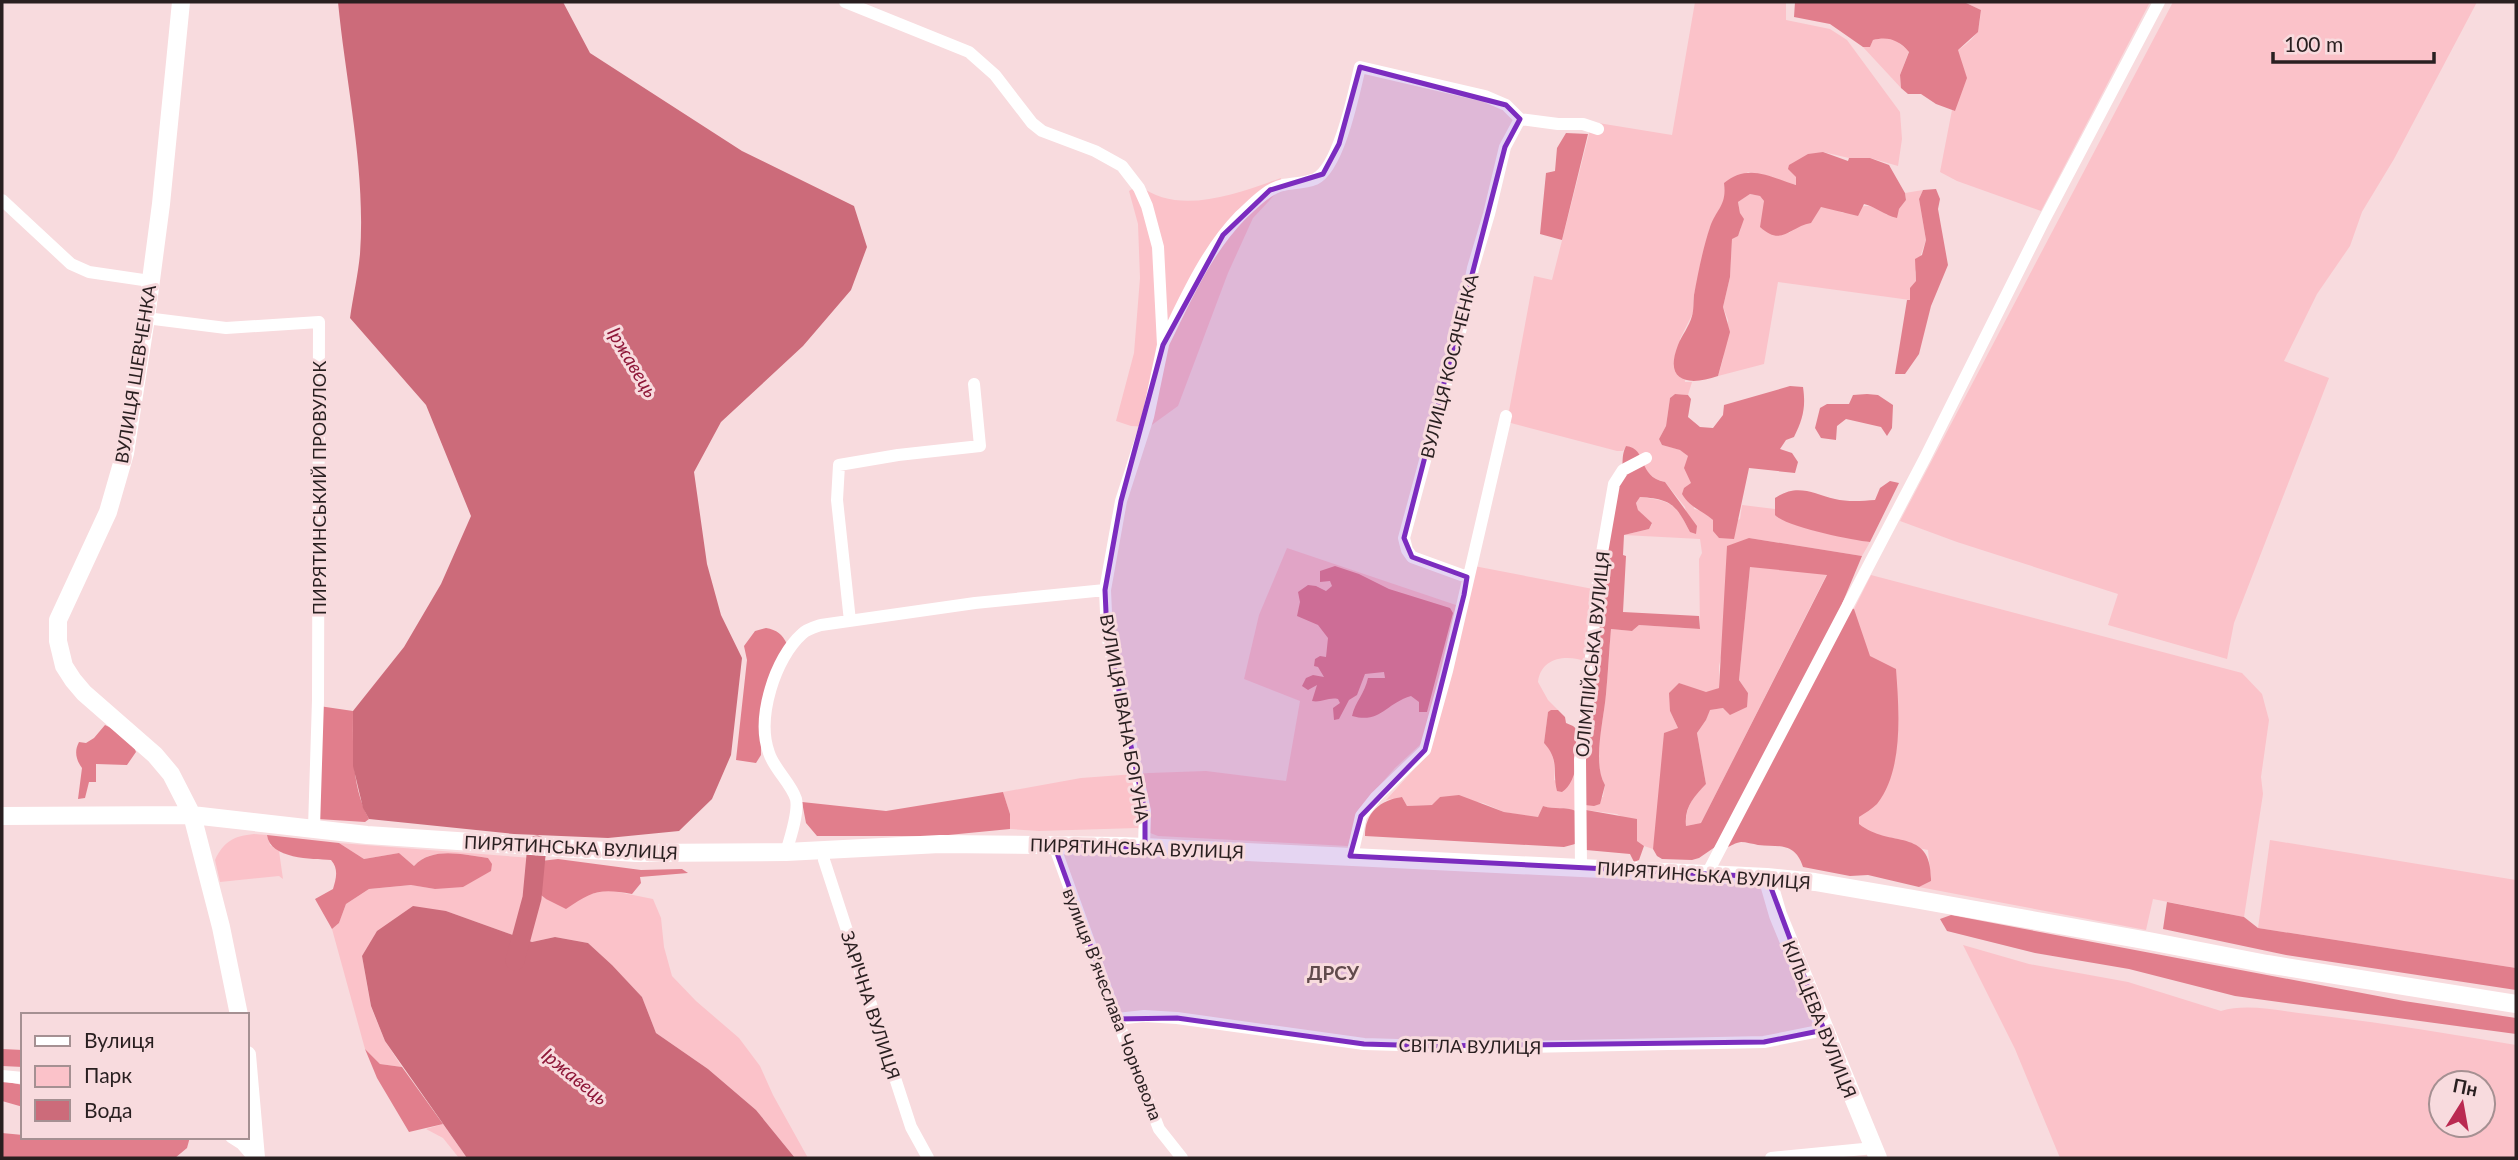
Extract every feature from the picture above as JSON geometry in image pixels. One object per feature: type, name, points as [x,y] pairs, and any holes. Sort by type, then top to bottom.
[{"type":"street","name":"ВУЛИЦЯ ШЕВЧЕНКА","points":[[181,2],[146,318],[125,453],[108,512],[58,620],[58,641],[64,666],[73,680],[84,693],[155,755],[171,774],[192,815],[239,1013]]},
{"type":"street","name":"ВУЛИЦЯ ІВАНА БОГУНА","points":[[845,2],[969,52],[995,75],[1032,123],[1042,131],[1095,151],[1122,166],[1139,188],[1154,231],[1163,345]]},
{"type":"street","points":[[1707,874],[1925,458],[2043,222],[2159,2]]},
{"type":"street","name":"ВУЛИЦЯ ІВАНА БОГУНА","points":[[1144,847],[1145,811],[1107,635],[1105,590],[1121,501],[1148,417],[1163,345],[1192,286],[1223,235],[1270,190],[1285,184],[1314,180],[1323,174],[1339,144],[1351,108],[1360,67],[1485,96],[1506,105],[1520,119],[1583,124],[1598,129]]},
{"type":"street","name":"ВУЛИЦЯ КОСЯЧЕНКА","points":[[1467,577],[1412,557],[1404,538],[1461,328],[1473,268],[1505,147],[1520,119]]},
{"type":"street","points":[[2,200],[71,264],[89,272],[150,281]]},
{"type":"street","name":"ПИРЯТИНСЬКИЙ ПРОВУЛОК","points":[[146,318],[226,328],[319,322],[318,646],[314,828]]},
{"type":"street","points":[[850,621],[837,500],[839,466],[898,455],[980,446],[974,384]]},
{"type":"street","points":[[1352,856],[1361,816],[1376,797],[1425,750],[1447,671],[1506,416]]},
{"type":"street","name":"ОЛІМПІЙСЬКА ВУЛИЦЯ","points":[[1581,867],[1580,759],[1589,695],[1599,570],[1614,484],[1623,470],[1646,458]]},
{"type":"street","name":"ВУЛИЦЯ ІВАНА БОГУНА","points":[[786,852],[793,831],[796,800],[769,755],[765,738],[771,688],[782,659],[803,632],[821,625],[975,603],[1105,590]]},
{"type":"street","name":"ПИРЯТИНСЬКА ВУЛИЦЯ","points":[[2,816],[192,815],[501,845],[636,853],[786,852],[940,844],[1054,845],[1352,856],[1767,877],[1815,882],[1939,903],[2267,964],[2516,1004]]},
{"type":"street","name":"вулиця Вʼячеслава Чорновола","points":[[1054,845],[1116,1019],[1159,1129],[1182,1158]]},
{"type":"street","name":"ЗАРІЧНА ВУЛИЦЯ","points":[[824,849],[824,860],[884,1048],[911,1127],[928,1158]]},
{"type":"street","name":"КІЛЬЦЕВА ВУЛИЦЯ","points":[[1767,877],[1778,915],[1876,1153]]},
{"type":"street","name":"СВІТЛА ВУЛИЦЯ","points":[[1116,1019],[1144,1016],[1177,1018],[1364,1044],[1526,1047],[1763,1042],[1824,1030]]},
{"type":"street","points":[[248,1068],[255,1158]]},
{"type":"street","points":[[2,1076],[21,1078]]},
{"type":"street","points":[[234,1139],[255,1158]]},
{"type":"street","points":[[1771,1158],[1876,1153]]},
{"type":"highlighted area","points":[[1360,67],[1506,105],[1520,119],[1505,147],[1404,538],[1412,557],[1467,577],[1464,595],[1425,750],[1361,816],[1350,856],[1767,877],[1824,1030],[1764,1042],[1432,1046],[1364,1044],[1177,1018],[1117,1019],[1054,845],[1145,847],[1145,811],[1107,635],[1105,590],[1121,501],[1163,345],[1223,235],[1270,190],[1323,174],[1339,144]]},
{"type":"green space","points":[[1695,2],[1786,2],[1786,20],[1830,29],[1847,40],[1900,112],[1902,139],[1898,166],[1870,158],[1849,158],[1823,152],[1796,177],[1797,185],[1748,172],[1726,197],[1710,227],[1693,299],[1693,313],[1680,339],[1685,382],[1692,382],[1688,395],[1675,394],[1670,398],[1666,426],[1659,439],[1662,445],[1681,450],[1688,456],[1694,509],[1704,511],[1713,520],[1713,531],[1740,519],[1742,505],[1775,509],[1775,515],[1808,529],[1870,542],[1862,556],[1749,538],[1719,666],[1719,688],[1706,693],[1679,683],[1670,711],[1678,728],[1653,849],[1637,841],[1637,826],[1617,814],[1586,810],[1582,800],[1603,797],[1605,785],[1601,776],[1599,753],[1611,629],[1632,631],[1639,625],[1700,629],[1700,539],[1624,535],[1649,529],[1652,524],[1638,510],[1636,503],[1640,497],[1671,505],[1690,532],[1685,507],[1665,482],[1648,473],[1626,446],[1623,451],[1617,451],[1507,422],[1534,276],[1552,280],[1592,122],[1672,135]]},
{"type":"green space","points":[[1964,2],[2150,2],[2041,211],[1957,181],[1940,172],[1952,110],[1955,111],[1958,50],[1976,33],[1980,18],[1981,10]]},
{"type":"green space","points":[[2173,2],[2477,2],[2394,159],[2362,212],[2350,246],[2317,294],[2284,361],[2329,378],[2234,623],[2227,659],[2108,625],[2118,594],[1900,521]]},
{"type":"green space","points":[[1883,37],[1895,40],[1909,51],[1900,75],[1901,88],[1863,47],[1870,47],[1873,40]]},
{"type":"green space","points":[[1281,178],[1281,188],[1253,218],[1228,273],[1178,406],[1149,427],[1131,426],[1116,421],[1134,353],[1140,278],[1138,224],[1129,191],[1139,185],[1155,195],[1190,201],[1227,195]]},
{"type":"green space","points":[[1923,190],[1919,199],[1926,240],[1915,272],[1916,281],[1910,300],[1778,282],[1764,364],[1718,376],[1728,320],[1723,307],[1730,277],[1732,238],[1737,236],[1741,228],[1738,202],[1750,194],[1760,196],[1789,233],[1821,207],[1833,208],[1843,213],[1860,207],[1870,207],[1887,215],[1899,209],[1906,200],[1905,193]]},
{"type":"green space","points":[[1287,548],[1456,605],[1423,742],[1395,768],[1358,810],[1348,846],[1158,836],[1137,828],[1039,831],[1010,829],[1010,814],[1003,792],[1081,778],[1206,771],[1286,781],[1300,701],[1244,679],[1259,615]]},
{"type":"green space","points":[[1474,566],[1593,589],[1587,662],[1571,658],[1556,660],[1544,667],[1538,682],[1548,700],[1558,710],[1548,712],[1544,743],[1554,760],[1554,780],[1569,785],[1570,777],[1576,771],[1576,811],[1543,806],[1538,818],[1504,812],[1483,803],[1440,797],[1433,805],[1407,806],[1402,797],[1386,800],[1426,756]]},
{"type":"green space","points":[[1750,566],[1827,574],[1701,823],[1686,826],[1691,803],[1706,784],[1697,733],[1709,710],[1723,708],[1748,693],[1739,680]]},
{"type":"green space","points":[[1871,575],[2242,673],[2262,694],[2269,720],[2261,777],[2263,794],[2244,917],[2153,899],[2146,930],[1919,887],[1931,881],[1928,850],[1811,825],[1854,609]]},
{"type":"green space","points":[[254,834],[267,835],[270,845],[279,851],[283,879],[279,876],[220,882],[215,860],[222,848],[235,838]]},
{"type":"green space","points":[[2270,840],[2516,880],[2516,968],[2258,928]]},
{"type":"green space","points":[[339,843],[532,858],[530,886],[546,899],[608,890],[653,899],[661,918],[664,947],[672,976],[739,1038],[760,1066],[808,1158],[795,1158],[756,1110],[708,1069],[656,1033],[642,997],[588,943],[555,937],[532,942],[446,911],[362,956],[371,1007],[385,1041],[402,1067],[380,1064],[365,1049],[332,929],[339,923],[346,904],[369,889],[412,885],[435,889],[491,871],[488,858],[439,854],[421,860],[414,866],[399,853],[364,859]]},
{"type":"green space","points":[[1963,945],[2029,964],[2128,982],[2221,1011],[2241,1008],[2274,1010],[2516,1045],[2516,1158],[2060,1158],[2015,1049]]},
{"type":"green space","points":[[443,1124],[467,1158],[459,1158],[443,1138],[426,1129]]},
{"type":"shaded area","points":[[1795,2],[1964,2],[1981,10],[1978,32],[1958,50],[1967,78],[1955,111],[1936,104],[1921,94],[1908,94],[1901,88],[1900,75],[1909,52],[1901,44],[1884,38],[1873,40],[1870,47],[1863,47],[1830,24],[1794,17]]},
{"type":"shaded area","points":[[1566,133],[1588,134],[1562,240],[1540,234],[1546,173],[1555,171],[1557,148]]},
{"type":"shaded area","points":[[1823,152],[1848,161],[1849,158],[1870,158],[1889,165],[1905,193],[1906,200],[1899,209],[1897,218],[1864,204],[1858,216],[1821,207],[1811,223],[1780,236],[1768,233],[1760,227],[1764,201],[1760,196],[1750,194],[1738,202],[1744,219],[1738,236],[1732,239],[1730,277],[1723,307],[1730,332],[1718,376],[1698,381],[1682,379],[1674,367],[1674,358],[1692,316],[1703,252],[1710,227],[1723,202],[1724,183],[1733,177],[1750,173],[1796,185],[1796,177],[1788,169],[1789,165],[1808,154]]},
{"type":"shaded area","points":[[1936,189],[1940,199],[1938,209],[1948,265],[1931,306],[1919,354],[1905,374],[1895,374],[1907,300],[1910,300],[1910,288],[1916,281],[1915,259],[1922,255],[1926,240],[1919,199],[1923,190]]},
{"type":"shaded area","points":[[1790,386],[1803,387],[1803,413],[1794,437],[1786,440],[1780,449],[1792,453],[1798,462],[1795,473],[1749,468],[1734,539],[1719,538],[1713,531],[1713,520],[1692,506],[1682,494],[1684,488],[1691,483],[1684,468],[1688,456],[1680,450],[1662,445],[1659,439],[1666,426],[1670,398],[1675,394],[1688,395],[1691,399],[1688,417],[1700,427],[1713,428],[1723,415],[1724,405]]},
{"type":"shaded area","points":[[1853,395],[1878,395],[1893,405],[1892,428],[1887,436],[1881,427],[1846,419],[1837,426],[1836,440],[1821,438],[1815,428],[1820,408],[1827,404],[1849,404]]},
{"type":"shaded area","points":[[1626,446],[1637,452],[1650,475],[1665,482],[1697,526],[1696,534],[1690,532],[1672,505],[1640,497],[1636,503],[1638,510],[1652,523],[1649,529],[1624,535],[1623,555],[1626,556],[1623,612],[1699,616],[1700,629],[1639,625],[1632,631],[1611,629],[1599,753],[1601,776],[1605,785],[1600,804],[1594,806],[1585,805],[1580,786],[1592,665],[1616,484]]},
{"type":"shaded area","points":[[1890,481],[1899,483],[1870,542],[1805,528],[1775,515],[1775,498],[1783,493],[1798,490],[1844,501],[1875,500],[1880,488]]},
{"type":"shaded area","points":[[1749,538],[1862,556],[1842,604],[1854,609],[1870,656],[1896,669],[1898,739],[1892,774],[1886,790],[1877,804],[1859,817],[1859,824],[1883,836],[1917,845],[1925,852],[1931,881],[1919,887],[1868,875],[1850,876],[1803,867],[1796,853],[1785,847],[1743,842],[1728,847],[1715,847],[1692,860],[1662,859],[1657,856],[1653,849],[1664,733],[1678,728],[1670,711],[1669,693],[1679,683],[1706,692],[1719,688],[1727,546]],"holes":[[[1750,567],[1827,575],[1701,823],[1686,826],[1688,808],[1706,784],[1697,733],[1710,710],[1723,708],[1730,715],[1747,707],[1748,693],[1739,680]]]},
{"type":"shaded area","points":[[1335,566],[1389,589],[1450,608],[1453,613],[1427,712],[1419,712],[1419,702],[1411,696],[1376,715],[1362,718],[1352,716],[1368,678],[1385,678],[1384,672],[1365,674],[1357,695],[1349,700],[1339,719],[1334,720],[1333,708],[1340,703],[1338,699],[1312,701],[1317,685],[1308,690],[1302,686],[1306,678],[1313,675],[1324,677],[1318,667],[1314,666],[1315,659],[1326,657],[1328,638],[1318,625],[1297,616],[1300,602],[1298,592],[1308,585],[1326,591],[1332,586],[1330,581],[1320,582],[1320,571]]},
{"type":"shaded area","points":[[766,628],[779,633],[787,644],[761,719],[761,755],[756,763],[736,760],[747,660],[744,646],[755,631]]},
{"type":"shaded area","points":[[319,706],[353,711],[354,766],[359,793],[369,819],[365,822],[318,819]]},
{"type":"shaded area","points":[[1558,710],[1565,717],[1566,723],[1581,733],[1574,774],[1562,792],[1557,791],[1554,761],[1544,743],[1548,712]]},
{"type":"shaded area","points":[[105,725],[128,738],[136,752],[127,765],[96,764],[96,782],[89,782],[85,798],[78,799],[82,768],[76,755],[77,745],[94,738]]},
{"type":"shaded area","points":[[1003,792],[1010,814],[1010,829],[938,836],[817,836],[806,823],[802,802],[886,811]]},
{"type":"shaded area","points":[[1459,795],[1504,812],[1538,817],[1543,806],[1576,811],[1575,844],[1564,847],[1365,836],[1371,814],[1387,801],[1402,797],[1407,806],[1432,805],[1440,797]]},
{"type":"shaded area","points":[[1586,810],[1637,819],[1637,841],[1644,846],[1639,860],[1634,862],[1630,854],[1586,850]]},
{"type":"shaded area","points":[[267,835],[339,843],[364,859],[399,853],[414,866],[439,854],[488,858],[492,864],[491,871],[463,887],[435,889],[411,885],[369,889],[346,904],[339,923],[332,929],[315,899],[333,889],[336,874],[334,863],[331,860],[303,858],[284,853],[270,843]]},
{"type":"shaded area","points":[[558,859],[641,870],[682,869],[688,873],[640,877],[641,883],[632,894],[597,892],[566,909],[536,891],[541,861]]},
{"type":"shaded area","points":[[2167,902],[2244,917],[2258,928],[2516,968],[2516,990],[2286,955],[2163,929]]},
{"type":"shaded area","points":[[1951,915],[2404,1001],[2516,1018],[2516,1034],[2235,996],[2129,969],[2035,953],[1947,931],[1940,919]]},
{"type":"shaded area","points":[[2,1049],[21,1050],[21,1067],[2,1066]]},
{"type":"shaded area","points":[[365,1049],[380,1064],[402,1067],[443,1124],[409,1132],[377,1078]]},
{"type":"shaded area","points":[[2,1081],[21,1085],[21,1106],[2,1101]]},
{"type":"shaded area","points":[[2,1133],[21,1135],[21,1139],[189,1139],[187,1148],[175,1158],[2,1158]]},
{"type":"water","points":[[338,2],[563,2],[590,53],[742,151],[854,206],[867,247],[851,290],[803,346],[721,422],[694,472],[707,564],[721,615],[742,658],[731,755],[712,799],[679,831],[608,838],[514,834],[369,819],[363,808],[353,766],[353,711],[404,647],[441,584],[471,516],[426,405],[350,318],[360,254],[360,191]]},
{"type":"water","points":[[413,906],[446,911],[532,942],[555,937],[588,943],[642,997],[656,1033],[708,1069],[756,1110],[795,1158],[467,1158],[385,1041],[371,1006],[362,956],[377,931]]},
{"type":"waterway","name":"Іржавець","points":[[515,961],[532,898],[537,845]]},
{"type":"district","name":"ДРСУ","points":[[1333,972]]}]
